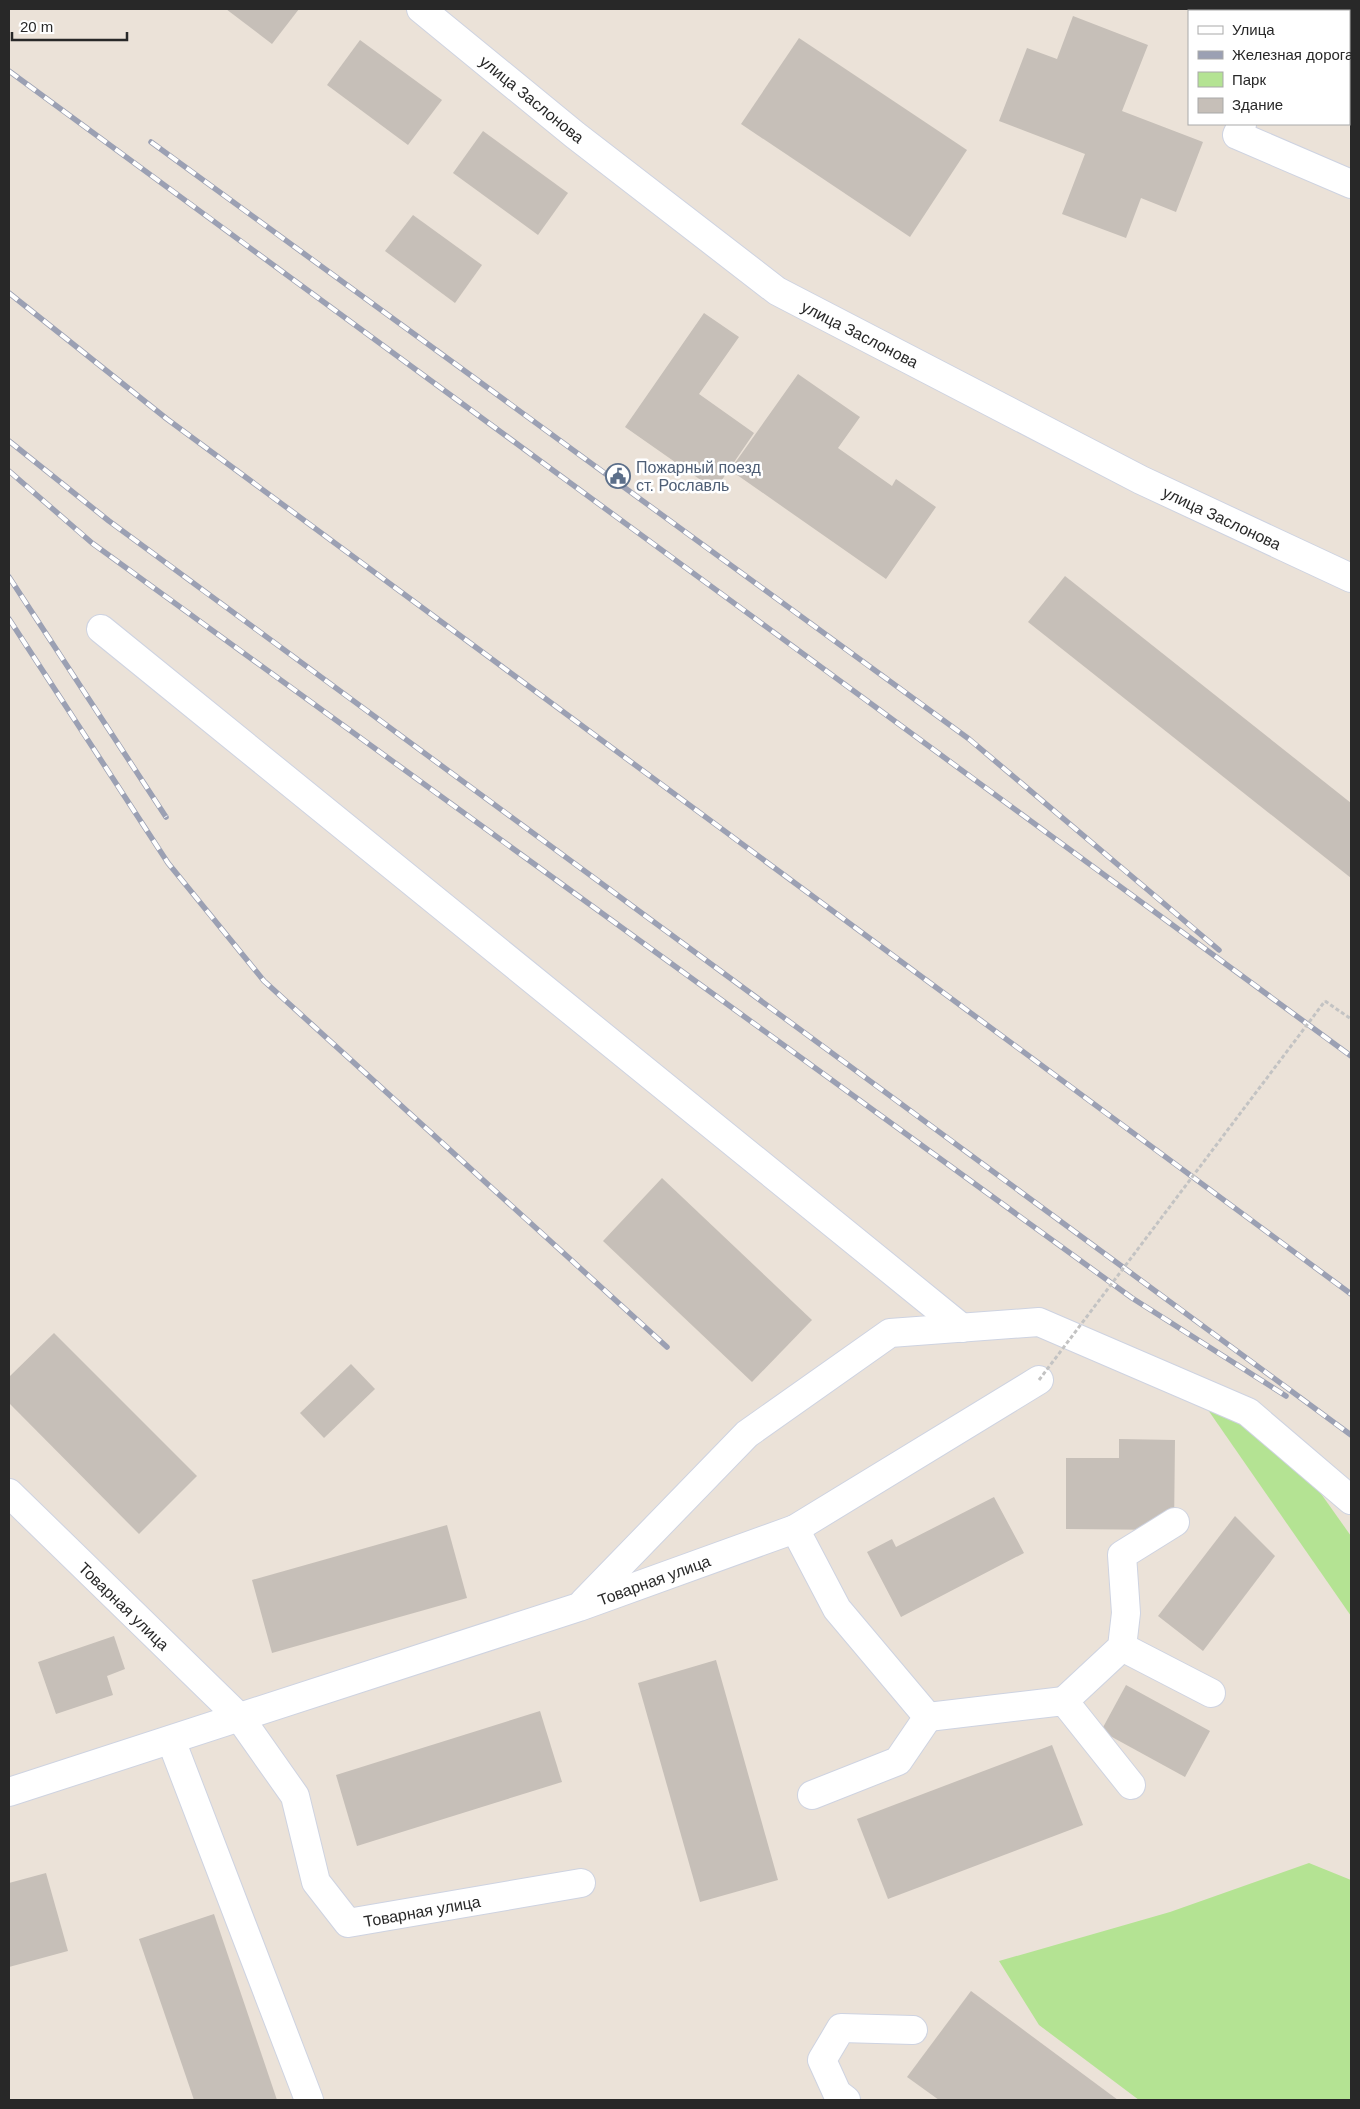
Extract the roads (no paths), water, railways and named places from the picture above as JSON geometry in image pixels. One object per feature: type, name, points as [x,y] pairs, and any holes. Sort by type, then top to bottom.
[{"type":"street","name":"улица Заслонова","points":[[422,9],[575,134],[777,291],[1141,480],[1351,578]]},
{"type":"street","points":[[1242,125],[1237,134],[1351,184]]},
{"type":"street","points":[[101,629],[962,1328]]},
{"type":"street","points":[[579,1607],[747,1434],[890,1333],[1039,1322],[1248,1412],[1351,1500]]},
{"type":"street","name":"Товарная улица","points":[[9,1792],[579,1607],[795,1529],[1039,1380]]},
{"type":"street","name":"Товарная улица","points":[[9,1493],[240,1718],[295,1796],[316,1882],[348,1923],[581,1883]]},
{"type":"street","points":[[812,1795],[898,1761],[928,1717],[1064,1700],[1122,1647],[1126,1613],[1122,1555],[1175,1522]]},
{"type":"street","points":[[795,1529],[837,1609],[928,1717]]},
{"type":"street","points":[[1122,1647],[1211,1693]]},
{"type":"street","points":[[1064,1700],[1131,1786]]},
{"type":"street","points":[[171,1740],[310,2100]]},
{"type":"street","points":[[846,2100],[837,2093],[822,2060],[842,2028],[914,2030]]},
{"type":"railway","points":[[9,71],[1351,1056]]},
{"type":"railway","points":[[151,142],[969,739],[1219,950]]},
{"type":"railway","points":[[9,293],[167,419],[1351,1294]]},
{"type":"railway","points":[[9,441],[109,521],[1351,1435]]},
{"type":"railway","points":[[9,471],[92,543],[1132,1298],[1286,1396]]},
{"type":"railway","points":[[9,577],[166,817]]},
{"type":"railway","points":[[9,619],[168,863],[264,981],[667,1347]]},
{"type":"place","name":"Пожарный поезд ст. Рославль","points":[[618,476]]}]
